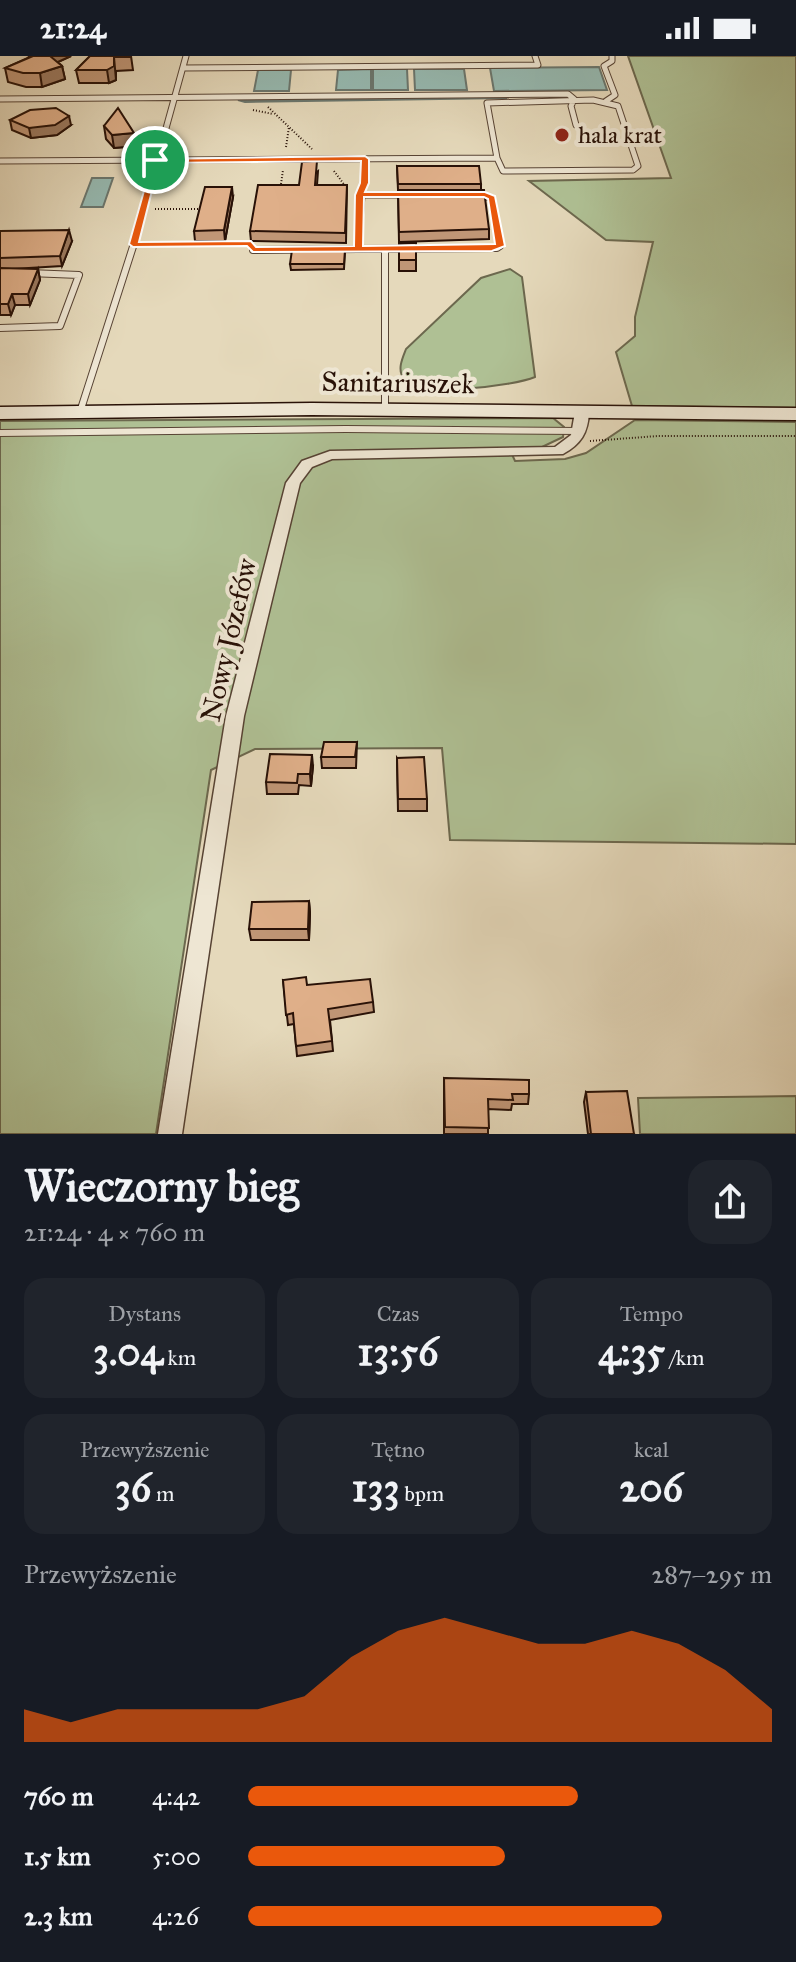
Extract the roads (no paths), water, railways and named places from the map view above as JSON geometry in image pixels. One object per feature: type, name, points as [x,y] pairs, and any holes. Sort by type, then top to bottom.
[{"type":"street","name":"Sanitariuszek","points":[[0,413],[385,410],[579,429],[796,414]]},
{"type":"street","name":"Nowy Józefów","points":[[170,1134],[235,716],[293,483],[307,464],[330,455],[356,452],[558,451],[579,429]]},
{"type":"lane","points":[[80,412],[145,209],[155,160],[186,56]]},
{"type":"lane","points":[[235,67],[238,56]]},
{"type":"lane","points":[[256,67],[258,56]]},
{"type":"lane","points":[[183,68],[538,65],[535,56]]},
{"type":"lane","points":[[605,102],[615,95],[604,66],[612,61],[612,56]]},
{"type":"lane","points":[[0,99],[568,94],[574,100]]},
{"type":"lane","points":[[574,100],[571,106],[576,125]]},
{"type":"lane","points":[[605,102],[618,106],[638,160],[638,166],[633,170],[511,173],[499,168],[487,103],[605,102]]},
{"type":"lane","points":[[0,161],[497,158]]},
{"type":"lane","points":[[358,249],[365,159]]},
{"type":"lane","points":[[360,195],[423,195]]},
{"type":"lane","points":[[253,250],[500,246],[492,198],[470,195]]},
{"type":"lane","points":[[385,249],[385,410]]},
{"type":"lane","points":[[0,328],[60,326],[79,275],[15,273]]},
{"type":"lane","points":[[0,433],[579,429]]},
{"type":"water","points":[[599,67],[607,90],[494,91],[490,68]]},
{"type":"water","points":[[371,69],[371,90],[336,90],[338,70]]},
{"type":"water","points":[[373,69],[407,69],[408,90],[373,90]]},
{"type":"water","points":[[414,69],[464,69],[467,90],[415,90]]},
{"type":"water","points":[[258,70],[291,70],[289,91],[254,91]]},
{"type":"water","points":[[505,97],[245,102],[238,100]]},
{"type":"water","points":[[92,178],[113,178],[103,207],[81,207]]},
{"type":"place","name":"hala krat","points":[[562,135]]}]
